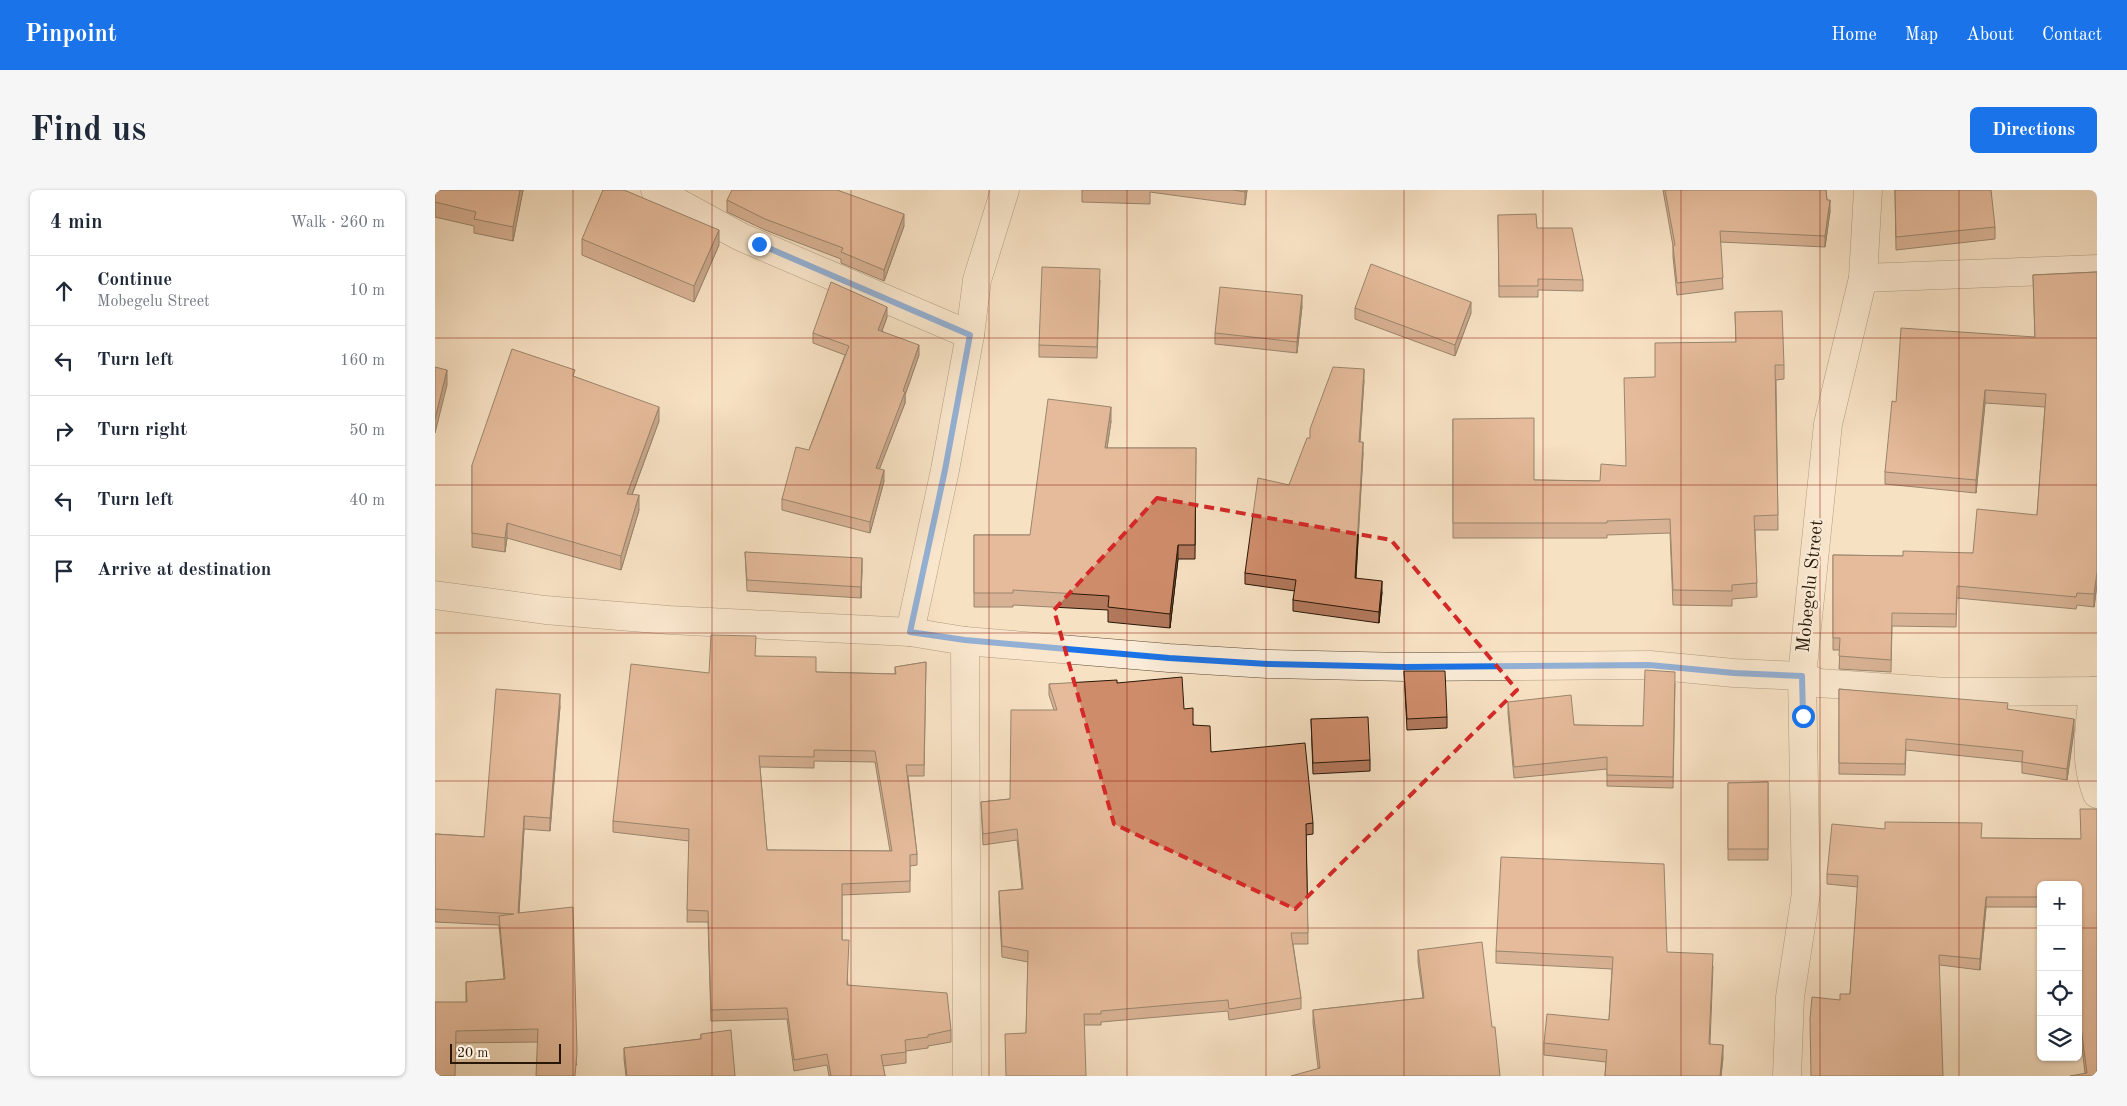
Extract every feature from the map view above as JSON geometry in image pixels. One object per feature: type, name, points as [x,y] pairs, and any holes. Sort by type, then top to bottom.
[{"type":"street","points":[[655,190],[741,237],[970,335]]},
{"type":"street","points":[[910,632],[945,470],[970,335],[977,280],[1005,190]]},
{"type":"street","name":"Mobegelu Street","points":[[1787,1076],[1790,997],[1806,893],[1802,676],[1828,424],[1863,278],[1868,190]]},
{"type":"street","points":[[1863,278],[2097,268]]},
{"type":"street","points":[[435,595],[554,611],[669,620],[910,632],[965,640],[1169,658],[1268,664],[1405,667],[1649,665],[1734,673],[1802,676],[1819,683],[1946,692],[2095,691],[2087,755],[2092,781],[2097,794]]},
{"type":"street","points":[[965,640],[967,1076]]},
{"type":"highlighted area","points":[[1157,498],[1391,540],[1517,690],[1295,909],[1114,824],[1054,610]]},
{"type":"building","points":[[435,190],[520,190],[513,227],[474,219],[476,212],[435,202]]},
{"type":"building","points":[[603,190],[624,190],[719,230],[694,286],[582,239]]},
{"type":"building","points":[[732,190],[837,190],[904,214],[884,270],[841,252],[843,248],[765,219],[727,200]]},
{"type":"building","points":[[1665,190],[1826,190],[1827,200],[1830,200],[1825,236],[1720,231],[1723,278],[1677,283],[1673,246],[1675,245]]},
{"type":"building","points":[[1895,190],[1991,190],[1995,227],[1896,237]]},
{"type":"building","points":[[1536,214],[1537,228],[1572,228],[1583,280],[1538,279],[1538,286],[1499,286],[1498,215]]},
{"type":"building","points":[[1371,264],[1471,302],[1455,345],[1355,308]]},
{"type":"building","points":[[1042,267],[1100,269],[1097,347],[1039,345]]},
{"type":"building","points":[[2097,272],[2097,572],[2094,594],[2077,593],[2076,597],[1957,586],[1956,614],[1892,613],[1891,660],[1839,656],[1840,638],[1833,638],[1833,555],[1903,556],[1903,551],[1973,553],[1977,509],[2037,515],[2046,394],[1985,390],[1976,480],[1885,472],[1892,401],[1896,402],[1901,328],[2035,337],[2033,275]]},
{"type":"building","points":[[831,282],[887,307],[878,330],[919,345],[903,391],[905,392],[876,468],[884,470],[870,522],[782,499],[796,447],[809,450],[849,346],[813,333]]},
{"type":"building","points":[[1220,287],[1302,295],[1297,342],[1215,333]]},
{"type":"building","points":[[1782,311],[1784,365],[1775,365],[1778,515],[1754,516],[1757,583],[1732,585],[1732,591],[1673,590],[1670,519],[1607,521],[1607,523],[1453,523],[1453,419],[1534,418],[1534,480],[1600,481],[1601,464],[1626,466],[1624,378],[1655,377],[1655,343],[1736,342],[1735,312]]},
{"type":"building","points":[[512,349],[575,370],[573,376],[659,407],[627,494],[639,495],[621,556],[507,523],[505,538],[472,533],[472,465]]},
{"type":"building","points":[[435,367],[447,370],[435,419]]},
{"type":"building","points":[[1333,367],[1364,369],[1359,442],[1363,442],[1355,578],[1382,581],[1379,612],[1293,600],[1296,580],[1245,573],[1258,478],[1289,485],[1307,438],[1310,438],[1310,429]]},
{"type":"building","points":[[1048,399],[1111,407],[1105,448],[1196,448],[1195,545],[1178,545],[1170,614],[1108,607],[1109,596],[1013,590],[1013,593],[974,593],[974,535],[1030,535]]},
{"type":"building","points":[[745,552],[862,558],[861,587],[747,580]]},
{"type":"building","points":[[711,635],[756,636],[755,656],[816,657],[816,672],[896,674],[895,667],[926,662],[924,765],[906,765],[917,854],[910,855],[910,881],[842,884],[842,940],[849,940],[847,985],[947,993],[951,1030],[928,1035],[928,1037],[905,1040],[906,1052],[881,1055],[885,1076],[831,1076],[827,1054],[794,1060],[787,1008],[711,1010],[708,911],[687,910],[689,829],[613,821],[631,664],[709,673]],"holes":[[[814,750],[875,751],[892,851],[767,850],[759,756],[814,757]]]},
{"type":"building","points":[[1645,670],[1675,672],[1673,777],[1607,775],[1607,757],[1514,767],[1508,702],[1571,695],[1574,725],[1643,726]]},
{"type":"building","points":[[1404,671],[1445,671],[1447,717],[1407,719]]},
{"type":"building","points":[[1182,677],[1184,709],[1193,708],[1193,725],[1210,726],[1211,752],[1305,743],[1313,823],[1306,824],[1308,933],[1291,933],[1301,998],[1229,1009],[1228,1000],[1101,1011],[1101,1014],[1084,1014],[1086,1076],[1006,1076],[1005,1034],[1026,1033],[1028,951],[1002,946],[999,891],[1023,889],[1017,829],[983,834],[981,802],[1010,799],[1011,710],[1057,710],[1049,684],[1117,680],[1117,683]]},
{"type":"building","points":[[496,689],[560,694],[550,818],[524,816],[518,913],[573,907],[577,1052],[575,1076],[536,1076],[538,1029],[456,1031],[455,1076],[435,1076],[435,1002],[467,1002],[466,982],[505,979],[499,916],[514,914],[435,909],[435,834],[484,837]]},
{"type":"building","points":[[1839,689],[2008,703],[2007,709],[2074,719],[2067,769],[2022,762],[2023,751],[1906,739],[1905,764],[1839,763]]},
{"type":"building","points":[[1368,717],[1370,760],[1313,763],[1311,719]]},
{"type":"building","points":[[1768,782],[1768,849],[1728,849],[1728,783]]},
{"type":"building","points":[[2080,809],[2097,809],[2097,1076],[2070,1076],[2087,1073],[2082,1035],[2082,881],[2037,881],[2037,897],[1986,897],[1980,959],[1939,955],[1943,1076],[1811,1076],[1810,1019],[1812,997],[1840,1000],[1840,994],[1850,994],[1858,876],[1827,874],[1832,824],[1885,829],[1885,822],[1982,823],[1981,838],[2081,839]]},
{"type":"building","points":[[1501,857],[1664,864],[1667,952],[1713,954],[1709,1044],[1723,1045],[1720,1076],[1605,1076],[1607,1050],[1544,1043],[1547,1014],[1609,1020],[1613,957],[1496,951]]},
{"type":"building","points":[[1482,942],[1492,1027],[1495,1027],[1500,1076],[1291,1076],[1320,1068],[1313,1010],[1424,998],[1418,950]]},
{"type":"building","points":[[731,1030],[735,1076],[627,1076],[624,1048],[701,1039],[701,1034]]},
{"type":"route","points":[[759,244],[970,335],[945,470],[910,632],[965,640],[1169,658],[1268,664],[1405,667],[1649,665],[1734,673],[1802,676],[1803,716]]}]
